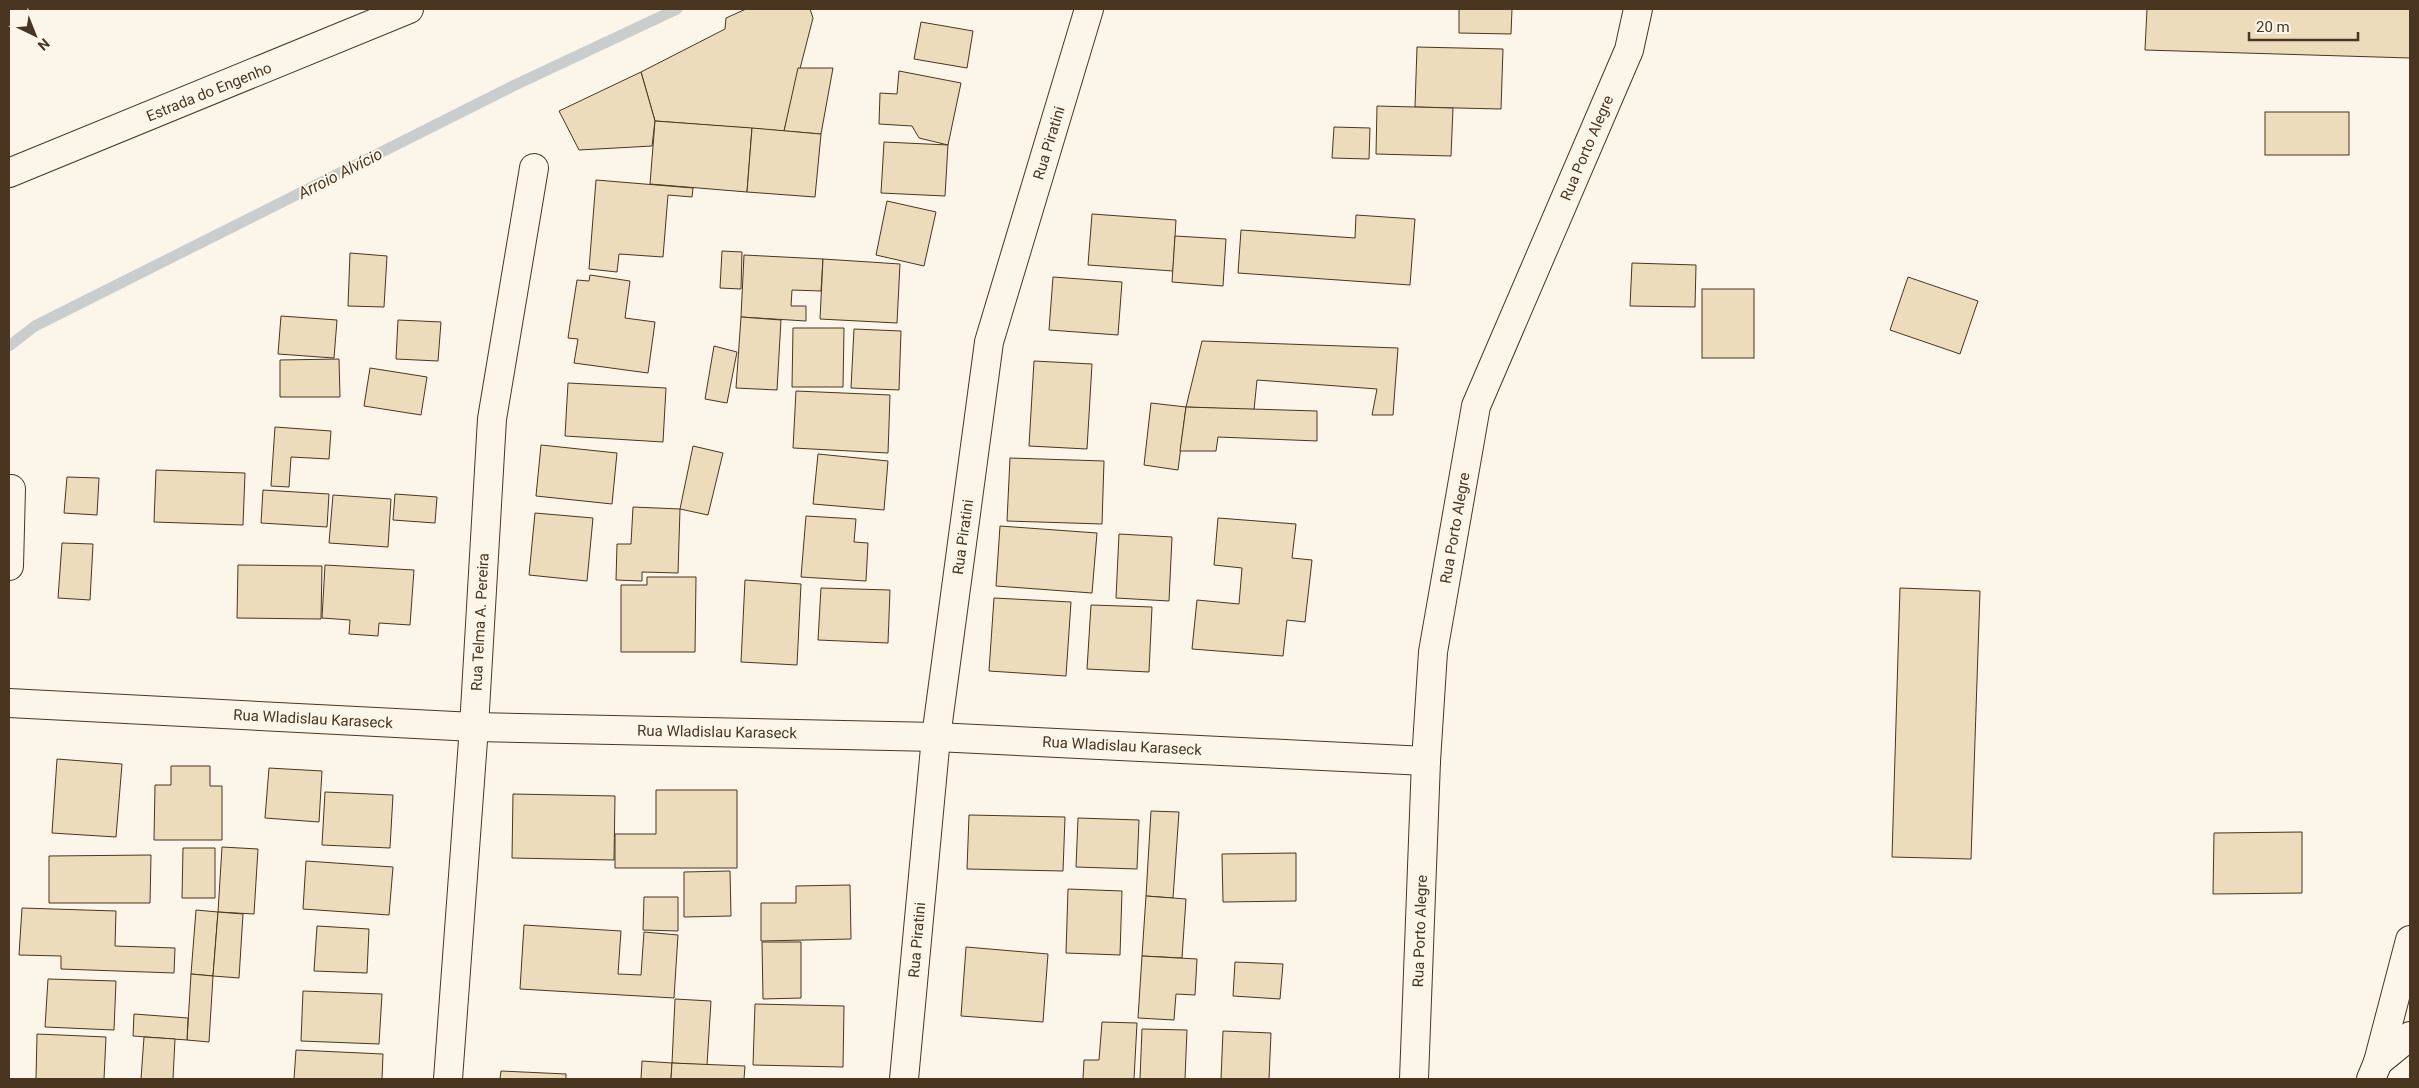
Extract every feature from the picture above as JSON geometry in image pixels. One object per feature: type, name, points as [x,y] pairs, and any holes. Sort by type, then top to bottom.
[{"type":"main road","name":"Estrada do Engenho","points":[[9,173],[408,9]]},
{"type":"main road","name":"Rua Piratini","points":[[904,1079],[936,737],[989,342],[1090,9]]},
{"type":"main road","name":"Rua Porto Alegre","points":[[1414,1079],[1426,761],[1433,652],[1476,406],[1629,50],[1638,9]]},
{"type":"main road","name":"Rua Telma A. Pereira","points":[[448,1079],[474,727],[492,419],[534,168]]},
{"type":"main road","points":[[9,566],[11,489]]},
{"type":"main road","name":"Rua Wladislau Karaseck","points":[[9,703],[474,727],[936,737],[1426,761]]},
{"type":"main road","points":[[2374,1070],[2410,940]]},
{"type":"main road","points":[[2374,1070],[2410,1036]]},
{"type":"building","points":[[746,9],[810,9],[813,18],[784,131],[655,121],[641,72],[725,29],[726,18]]},
{"type":"building","points":[[1459,9],[1512,9],[1511,34],[1459,33]]},
{"type":"building","points":[[2147,9],[2410,9],[2410,58],[2145,50]]},
{"type":"building","points":[[921,22],[973,31],[967,68],[914,59]]},
{"type":"building","points":[[1417,47],[1503,49],[1501,109],[1415,107]]},
{"type":"building","points":[[798,68],[833,68],[821,134],[784,131]]},
{"type":"building","points":[[899,71],[961,83],[948,145],[919,138],[912,126],[879,124],[880,93],[897,94]]},
{"type":"building","points":[[641,72],[655,121],[652,146],[579,150],[559,111]]},
{"type":"building","points":[[1377,106],[1453,108],[1451,156],[1376,154]]},
{"type":"building","points":[[2265,112],[2349,112],[2349,155],[2265,155]]},
{"type":"building","points":[[655,121],[752,128],[747,192],[650,184]]},
{"type":"building","points":[[1334,127],[1370,128],[1369,159],[1332,158]]},
{"type":"building","points":[[752,128],[821,134],[815,197],[747,192]]},
{"type":"building","points":[[884,142],[948,145],[945,196],[881,193]]},
{"type":"building","points":[[596,180],[693,188],[692,197],[668,195],[663,257],[619,254],[617,272],[589,269]]},
{"type":"building","points":[[887,201],[936,212],[924,266],[876,255]]},
{"type":"building","points":[[1092,214],[1176,220],[1173,271],[1088,265]]},
{"type":"building","points":[[1356,215],[1415,219],[1410,285],[1238,273],[1241,230],[1355,238]]},
{"type":"building","points":[[1175,236],[1226,239],[1223,286],[1172,282]]},
{"type":"building","points":[[722,251],[742,252],[741,289],[720,288]]},
{"type":"building","points":[[350,253],[387,256],[384,307],[348,306]]},
{"type":"building","points":[[744,255],[823,259],[821,291],[792,290],[791,306],[806,306],[806,321],[741,317]]},
{"type":"building","points":[[823,259],[900,264],[897,323],[820,319]]},
{"type":"building","points":[[1632,263],[1696,265],[1695,307],[1630,306]]},
{"type":"building","points":[[590,275],[630,281],[625,318],[655,322],[648,373],[574,363],[578,339],[568,338],[577,280],[589,281]]},
{"type":"building","points":[[1053,277],[1122,282],[1118,335],[1049,330]]},
{"type":"building","points":[[1908,277],[1978,301],[1960,354],[1890,330]]},
{"type":"building","points":[[1702,289],[1754,289],[1754,358],[1702,358]]},
{"type":"building","points":[[281,316],[337,320],[334,358],[278,354]]},
{"type":"building","points":[[741,317],[781,320],[777,390],[736,388]]},
{"type":"building","points":[[398,320],[441,322],[438,361],[396,359]]},
{"type":"building","points":[[793,328],[844,328],[843,387],[792,387]]},
{"type":"building","points":[[854,329],[901,331],[899,390],[851,388]]},
{"type":"building","points":[[1202,341],[1398,348],[1393,415],[1372,415],[1377,389],[1257,380],[1254,410],[1186,407]]},
{"type":"building","points":[[714,346],[737,352],[727,403],[705,399]]},
{"type":"building","points":[[339,359],[340,397],[280,397],[280,360]]},
{"type":"building","points":[[1034,361],[1092,364],[1087,449],[1029,446]]},
{"type":"building","points":[[370,368],[427,377],[421,415],[364,406]]},
{"type":"building","points":[[568,383],[666,388],[663,442],[565,436]]},
{"type":"building","points":[[796,391],[890,395],[888,453],[793,448]]},
{"type":"building","points":[[1151,403],[1186,407],[1178,470],[1144,465]]},
{"type":"building","points":[[1186,407],[1317,411],[1317,441],[1218,437],[1216,451],[1180,451]]},
{"type":"building","points":[[275,427],[331,431],[329,459],[291,457],[289,487],[271,486]]},
{"type":"building","points":[[541,445],[617,453],[612,504],[536,496]]},
{"type":"building","points":[[693,446],[723,453],[708,515],[680,509]]},
{"type":"building","points":[[818,454],[888,461],[884,510],[813,504]]},
{"type":"building","points":[[1010,458],[1104,461],[1102,524],[1007,521]]},
{"type":"building","points":[[156,470],[245,473],[243,525],[154,522]]},
{"type":"building","points":[[67,477],[99,478],[97,515],[64,513]]},
{"type":"building","points":[[263,490],[329,494],[327,527],[261,523]]},
{"type":"building","points":[[395,494],[437,497],[435,523],[393,520]]},
{"type":"building","points":[[333,495],[391,499],[388,547],[329,543]]},
{"type":"building","points":[[633,507],[680,509],[678,573],[642,572],[642,581],[616,580],[617,544],[631,544]]},
{"type":"building","points":[[535,513],[593,518],[587,581],[529,575]]},
{"type":"building","points":[[806,516],[856,519],[854,542],[868,543],[866,581],[801,577]]},
{"type":"building","points":[[1218,518],[1296,524],[1292,558],[1312,560],[1305,622],[1287,620],[1283,656],[1192,649],[1197,600],[1239,604],[1242,568],[1214,565]]},
{"type":"building","points":[[1000,526],[1097,533],[1092,593],[996,586]]},
{"type":"building","points":[[1119,534],[1172,537],[1169,601],[1116,598]]},
{"type":"building","points":[[62,543],[93,544],[90,600],[58,598]]},
{"type":"building","points":[[238,565],[322,566],[321,619],[237,618]]},
{"type":"building","points":[[325,565],[414,570],[410,625],[379,623],[378,636],[349,634],[350,620],[322,618]]},
{"type":"building","points":[[647,577],[696,577],[695,652],[621,652],[621,585],[647,585]]},
{"type":"building","points":[[745,580],[801,584],[797,665],[741,662]]},
{"type":"building","points":[[821,588],[890,590],[888,643],[818,640]]},
{"type":"building","points":[[1900,588],[1980,591],[1971,859],[1892,857]]},
{"type":"building","points":[[994,598],[1071,602],[1066,676],[989,671]]},
{"type":"building","points":[[1091,605],[1152,607],[1149,672],[1087,669]]},
{"type":"building","points":[[57,759],[122,764],[116,837],[52,833]]},
{"type":"building","points":[[171,766],[210,766],[210,786],[222,786],[222,840],[154,840],[155,785],[171,785]]},
{"type":"building","points":[[269,768],[322,771],[319,822],[265,818]]},
{"type":"building","points":[[656,790],[737,790],[737,868],[615,868],[615,834],[656,834]]},
{"type":"building","points":[[325,792],[393,795],[390,848],[322,845]]},
{"type":"building","points":[[513,794],[615,796],[614,860],[512,858]]},
{"type":"building","points":[[1151,811],[1179,812],[1173,898],[1146,896]]},
{"type":"building","points":[[969,815],[1065,817],[1063,871],[967,869]]},
{"type":"building","points":[[1078,818],[1139,820],[1137,869],[1076,867]]},
{"type":"building","points":[[2302,832],[2302,893],[2213,894],[2214,833]]},
{"type":"building","points":[[222,847],[258,849],[254,914],[218,912]]},
{"type":"building","points":[[183,848],[215,848],[215,898],[182,898]]},
{"type":"building","points":[[1296,853],[1296,901],[1223,902],[1222,854]]},
{"type":"building","points":[[151,855],[150,903],[49,903],[49,856]]},
{"type":"building","points":[[306,861],[393,867],[389,915],[303,909]]},
{"type":"building","points":[[730,871],[731,916],[684,917],[684,872]]},
{"type":"building","points":[[850,885],[851,939],[761,941],[761,903],[796,903],[796,886]]},
{"type":"building","points":[[1068,889],[1122,891],[1120,955],[1066,953]]},
{"type":"building","points":[[1146,896],[1186,899],[1182,958],[1142,956]]},
{"type":"building","points":[[644,897],[678,897],[678,931],[643,930]]},
{"type":"building","points":[[22,908],[116,911],[115,946],[175,948],[174,973],[61,969],[61,956],[19,955]]},
{"type":"building","points":[[196,910],[218,912],[213,976],[191,974]]},
{"type":"building","points":[[218,912],[243,914],[239,978],[213,976]]},
{"type":"building","points":[[524,925],[621,931],[618,974],[641,975],[644,932],[678,935],[674,998],[520,989]]},
{"type":"building","points":[[317,926],[369,929],[367,973],[314,971]]},
{"type":"building","points":[[762,942],[801,942],[801,998],[763,999]]},
{"type":"building","points":[[966,947],[1048,954],[1043,1022],[961,1016]]},
{"type":"building","points":[[1142,956],[1197,959],[1195,995],[1176,994],[1174,1020],[1138,1018]]},
{"type":"building","points":[[1235,962],[1283,964],[1280,999],[1233,996]]},
{"type":"building","points":[[191,974],[213,976],[209,1042],[187,1040]]},
{"type":"building","points":[[48,979],[116,981],[114,1030],[45,1027]]},
{"type":"building","points":[[303,991],[382,994],[379,1044],[301,1041]]},
{"type":"building","points":[[675,999],[711,1001],[707,1065],[672,1063]]},
{"type":"building","points":[[755,1004],[844,1006],[843,1067],[753,1065]]},
{"type":"building","points":[[134,1014],[188,1018],[187,1040],[133,1036]]},
{"type":"building","points":[[1102,1022],[1137,1023],[1134,1079],[1083,1079],[1084,1060],[1099,1060]]},
{"type":"building","points":[[1142,1029],[1187,1030],[1185,1079],[1140,1079]]},
{"type":"building","points":[[1223,1031],[1271,1033],[1269,1079],[1221,1079]]},
{"type":"building","points":[[37,1034],[106,1037],[104,1079],[36,1079]]},
{"type":"building","points":[[144,1037],[175,1039],[173,1079],[141,1079]]},
{"type":"building","points":[[296,1050],[383,1054],[382,1079],[294,1079]]},
{"type":"building","points":[[642,1061],[672,1063],[671,1079],[641,1079]]},
{"type":"building","points":[[672,1063],[745,1066],[744,1079],[671,1079]]},
{"type":"building","points":[[501,1071],[566,1074],[566,1079],[500,1079]]},
{"type":"waterway","name":"Arroio Alvício","points":[[9,346],[35,326],[515,85],[677,9]]}]
